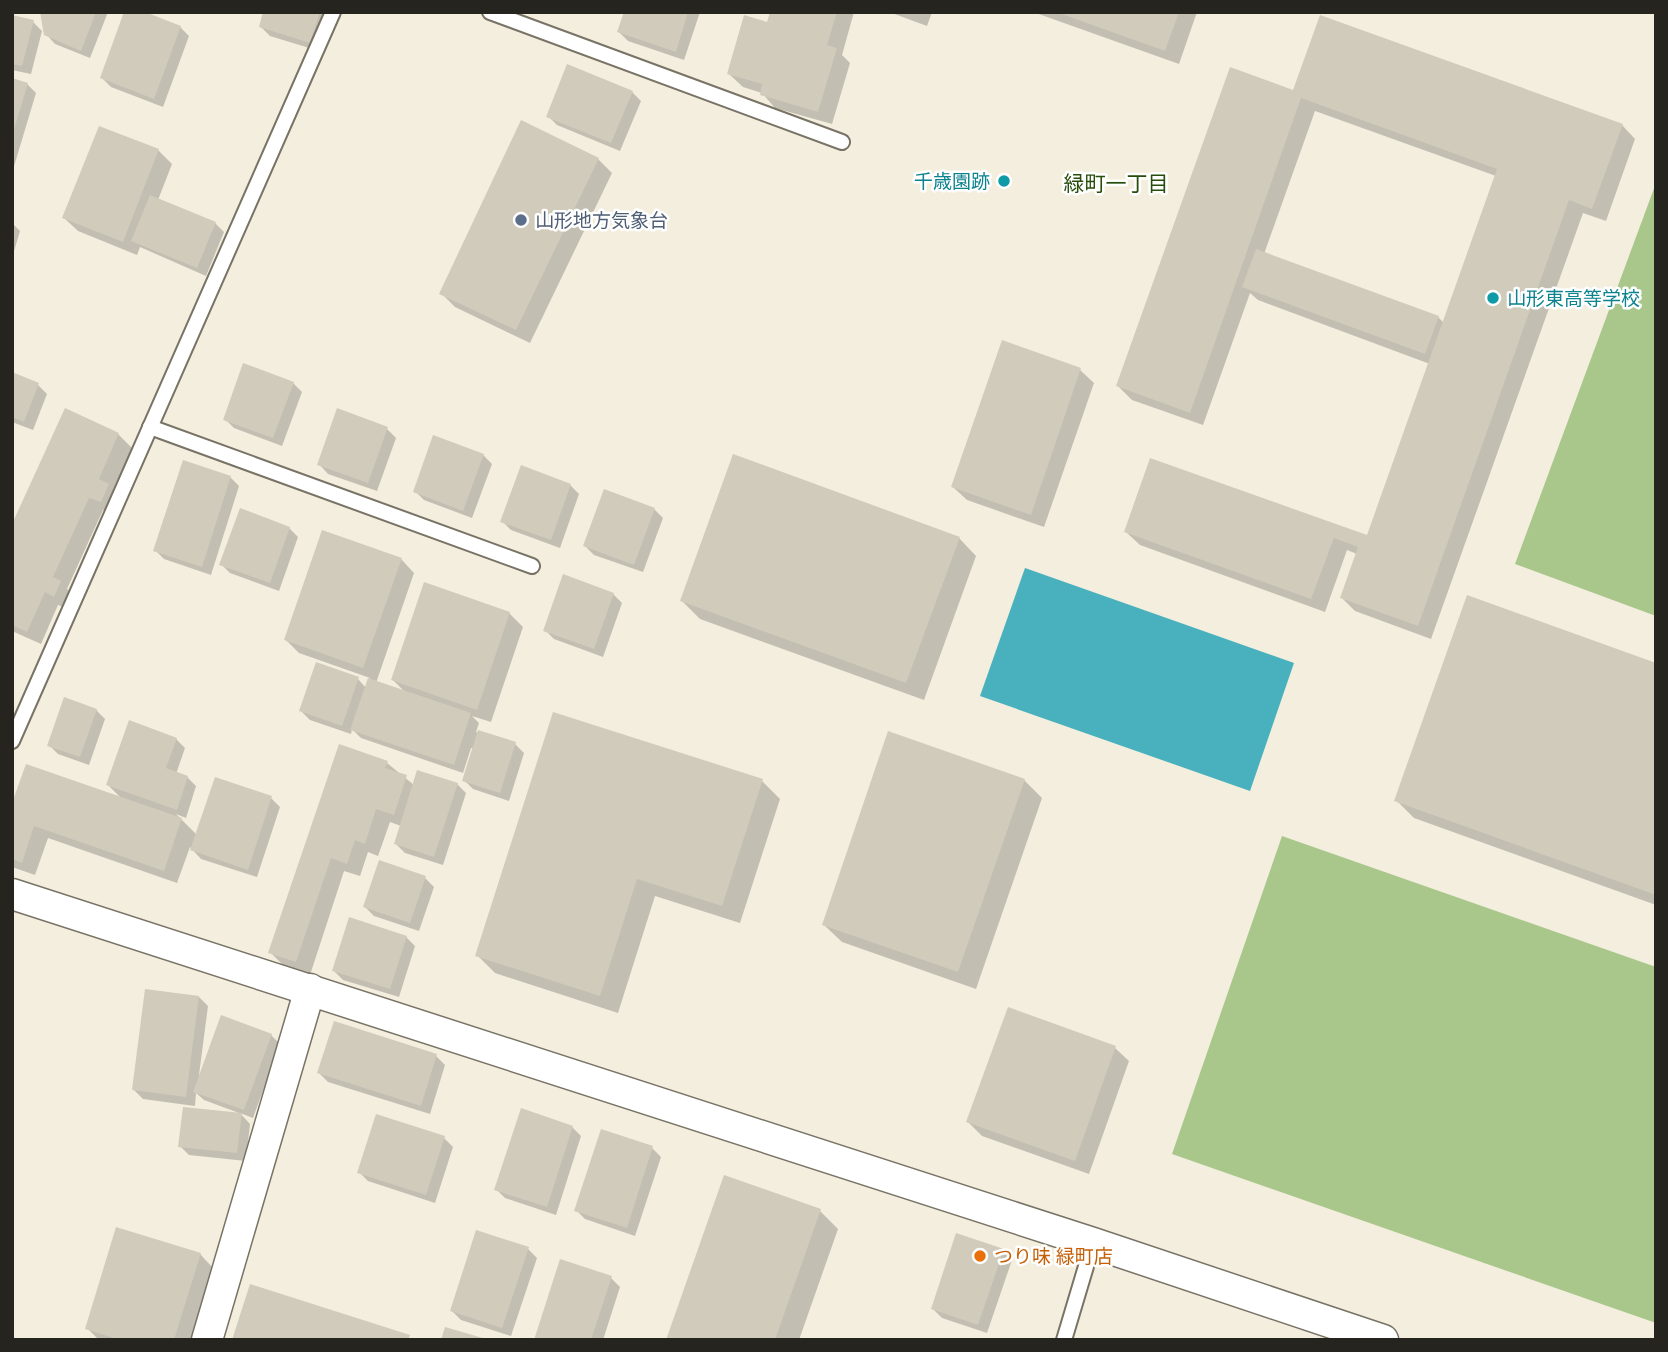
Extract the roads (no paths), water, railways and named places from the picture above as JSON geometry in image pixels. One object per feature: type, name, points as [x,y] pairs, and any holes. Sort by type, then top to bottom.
[{"type":"street","points":[[12,894],[1093,1243],[1383,1340]]},
{"type":"street","points":[[207,1340],[310,989]]},
{"type":"lane","points":[[12,741],[333,12]]},
{"type":"lane","points":[[490,12],[842,142]]},
{"type":"lane","points":[[150,427],[532,566]]},
{"type":"lane","points":[[1063,1340],[1093,1243]]},
{"type":"water","points":[[1025,568],[1294,663],[1250,791],[980,696]]},
{"type":"place","name":"千歳園跡","points":[[1004,181]]},
{"type":"place","name":"山形地方気象台","points":[[521,220]]},
{"type":"place","name":"山形東高等学校","points":[[1493,298]]},
{"type":"place","name":"つり味 緑町店","points":[[980,1256]]},
{"type":"district","name":"緑町一丁目","points":[[1116,184]]}]
